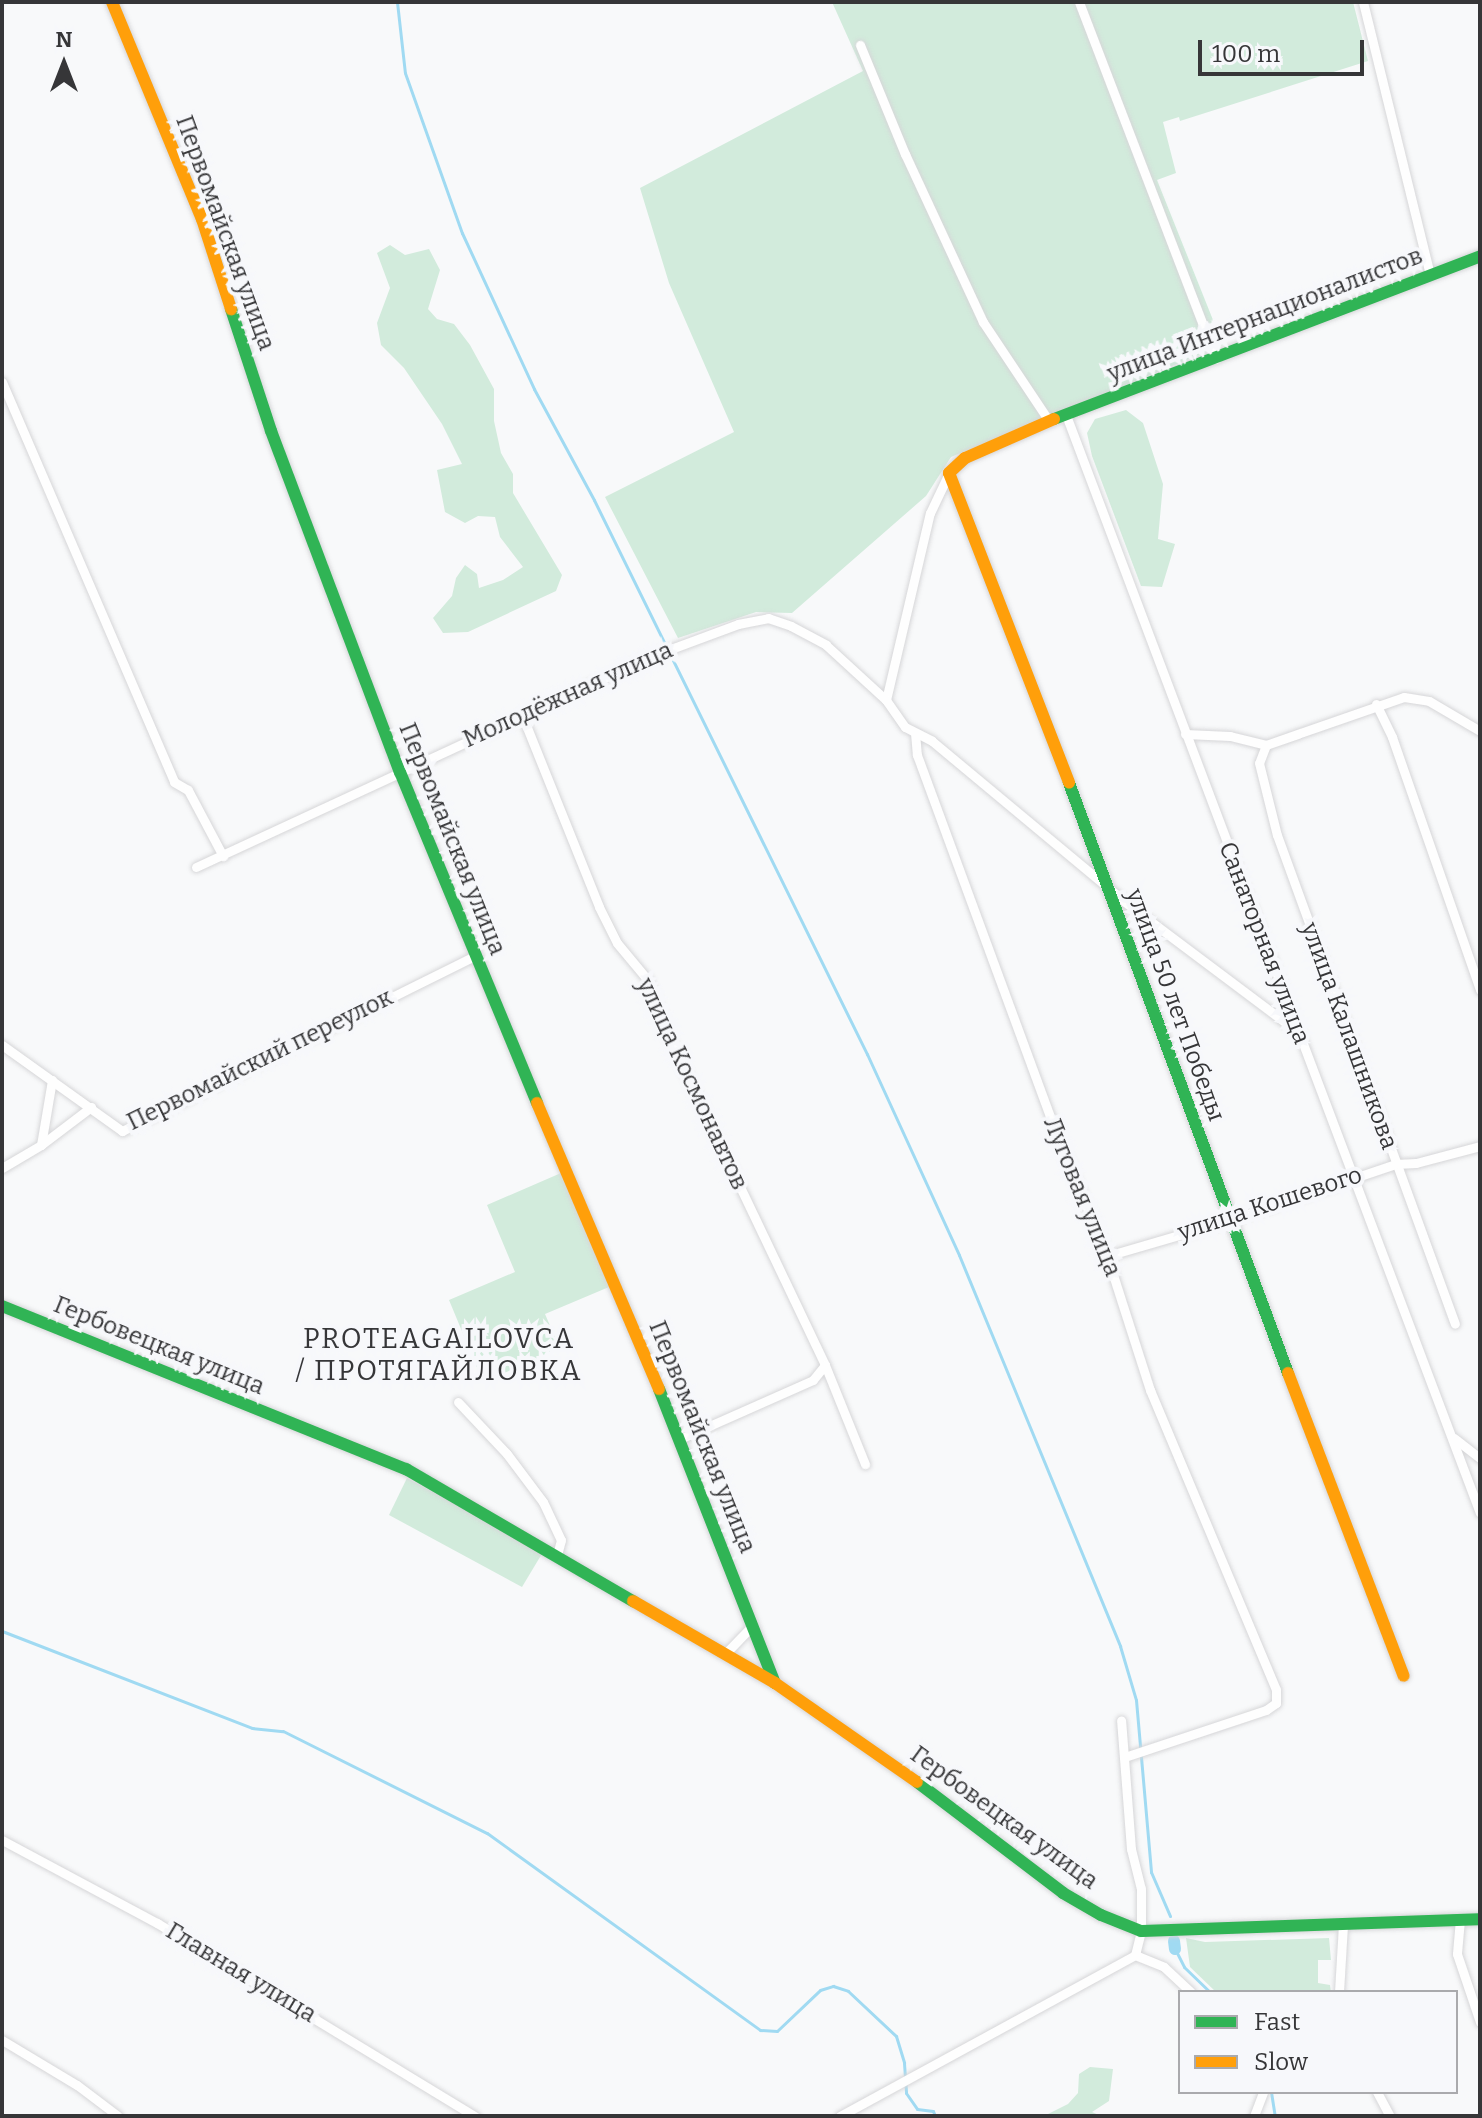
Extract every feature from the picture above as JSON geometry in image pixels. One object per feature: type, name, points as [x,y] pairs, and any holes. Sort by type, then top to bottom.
[{"type":"street","name":"Первомайская улица","points":[[112,2],[202,219],[271,431],[400,772],[474,956],[680,1439],[775,1683]]},
{"type":"street","points":[[1079,2],[1216,359]]},
{"type":"street","points":[[1363,2],[1430,275]]},
{"type":"street","points":[[860,45],[905,154],[983,322],[1049,421]]},
{"type":"street","name":"улица Интернационалистов","points":[[1066,415],[1480,256]]},
{"type":"street","points":[[2,382],[174,782],[188,790],[223,856]]},
{"type":"street","points":[[886,700],[930,513],[949,473],[965,458],[1066,415]]},
{"type":"street","name":"Санаторная улица","points":[[1066,415],[1480,1513]]},
{"type":"street","name":"улица 50 лет Победы","points":[[949,473],[1110,890],[1230,1220],[1404,1676]]},
{"type":"street","name":"Молодёжная улица","points":[[196,867],[652,656],[738,624],[768,618],[791,626],[826,645],[886,700],[905,727],[932,741],[1110,890],[1297,1031]]},
{"type":"street","points":[[1185,734],[1230,736],[1266,745],[1387,700],[1404,697],[1429,701],[1480,731]]},
{"type":"street","points":[[1376,704],[1392,737],[1478,974],[1480,990]]},
{"type":"street","name":"улица Космонавтов","points":[[522,715],[599,907],[617,943],[647,979],[670,1040],[825,1365],[865,1464]]},
{"type":"street","name":"Луговая улица","points":[[915,733],[917,755],[1057,1136],[1107,1256],[1150,1390],[1276,1690],[1276,1703],[1266,1710],[1125,1757]]},
{"type":"street","name":"улица Калашникова","points":[[1266,745],[1259,763],[1277,835],[1455,1324]]},
{"type":"street","name":"Первомайский переулок","points":[[2,1045],[122,1131],[474,956]]},
{"type":"street","points":[[41,1145],[52,1080]]},
{"type":"street","points":[[2,1168],[41,1145],[91,1107]]},
{"type":"street","name":"улица Кошевого","points":[[1107,1256],[1230,1220],[1395,1164],[1416,1163],[1480,1146]]},
{"type":"street","name":"Гербовецкая улица","points":[[2,1306],[406,1469],[775,1683],[865,1743],[1063,1893],[1141,1931],[1480,1919]]},
{"type":"street","points":[[680,1439],[813,1380],[825,1365]]},
{"type":"street","points":[[458,1402],[507,1454],[543,1502],[561,1540],[557,1555]]},
{"type":"street","points":[[1454,1438],[1480,1458]]},
{"type":"street","points":[[725,1654],[752,1626]]},
{"type":"street","points":[[840,2116],[1135,1955],[1141,1931],[1141,1889],[1131,1849],[1121,1720]]},
{"type":"street","name":"Главная улица","points":[[2,1840],[157,1923],[475,2116]]},
{"type":"street","points":[[1460,1919],[1457,1954],[1480,2022]]},
{"type":"street","points":[[1339,1990],[1343,1924]]},
{"type":"street","points":[[1135,1955],[1164,1967],[1189,1990]]},
{"type":"street","points":[[2,2040],[77,2085],[118,2116]]},
{"type":"street","points":[[1254,2116],[1262,2094]]},
{"type":"street","points":[[1378,2094],[1390,2116]]},
{"type":"green space","points":[[832,2],[1353,2],[1368,61],[1180,121],[1179,117],[1163,122],[1176,173],[1157,180],[1223,345],[951,457],[926,496],[792,613],[756,612],[678,638],[605,497],[734,432],[669,283],[640,188],[863,71]]},
{"type":"green space","points":[[390,245],[405,255],[429,249],[440,270],[428,309],[437,319],[454,324],[470,345],[494,389],[494,421],[501,453],[513,474],[513,493],[562,575],[556,591],[468,632],[443,633],[433,618],[452,596],[456,578],[465,565],[477,574],[479,588],[503,580],[523,567],[500,537],[495,517],[478,516],[465,523],[445,512],[437,470],[462,464],[442,424],[404,368],[381,345],[377,323],[390,288],[377,253]]},
{"type":"green space","points":[[1126,410],[1143,423],[1163,484],[1158,539],[1175,544],[1162,587],[1141,586],[1092,456],[1087,433],[1095,419]]},
{"type":"green space","points":[[561,1173],[609,1287],[545,1314],[560,1349],[483,1382],[449,1300],[515,1272],[487,1205]]},
{"type":"green space","points":[[407,1478],[543,1552],[522,1587],[389,1515]]},
{"type":"green space","points":[[1186,1938],[1205,1942],[1329,1938],[1331,1960],[1318,1960],[1318,1983],[1330,1985],[1331,1990],[1214,1990],[1190,1967]]},
{"type":"green space","points":[[1090,2067],[1113,2069],[1109,2101],[1092,2112],[1101,2116],[1044,2116],[1068,2104],[1078,2093],[1079,2074]]},
{"type":"waterway","points":[[397,2],[405,73],[462,233],[534,389],[594,500],[867,1054],[959,1255],[1120,1646],[1136,1700],[1151,1872],[1170,1916]]},
{"type":"waterway","points":[[2,1631],[252,1728],[283,1731],[487,1833],[760,2030],[777,2031],[820,1990],[833,1986],[848,1991],[896,2036],[904,2063],[906,2093],[917,2109],[933,2111],[935,2116]]},
{"type":"waterway","points":[[1174,1941],[1175,1949]]},
{"type":"waterway","points":[[1175,1949],[1184,1967],[1208,1990]]},
{"type":"waterway","points":[[1271,2094],[1275,2116]]},
{"type":"traffic: fast","points":[[1054,419],[1480,256]]},
{"type":"traffic: fast","points":[[231,309],[271,431],[400,772],[537,1103]]},
{"type":"traffic: fast","points":[[1069,783],[1288,1373]]},
{"type":"traffic: fast","points":[[2,1306],[406,1469],[633,1601]]},
{"type":"traffic: fast","points":[[659,1389],[775,1683]]},
{"type":"traffic: fast","points":[[917,1782],[1063,1893],[1101,1915],[1141,1931],[1480,1919]]},
{"type":"traffic: slow","points":[[112,2],[202,219],[231,309]]},
{"type":"traffic: slow","points":[[1054,419],[965,458],[949,473],[1069,783]]},
{"type":"traffic: slow","points":[[537,1103],[659,1389]]},
{"type":"traffic: slow","points":[[1288,1373],[1404,1676]]},
{"type":"traffic: slow","points":[[633,1601],[775,1683],[917,1782]]},
{"type":"district","name":"PROTEAGAILOVCA / ПРОТЯГАЙЛОВКА","points":[[439,1355]]}]
